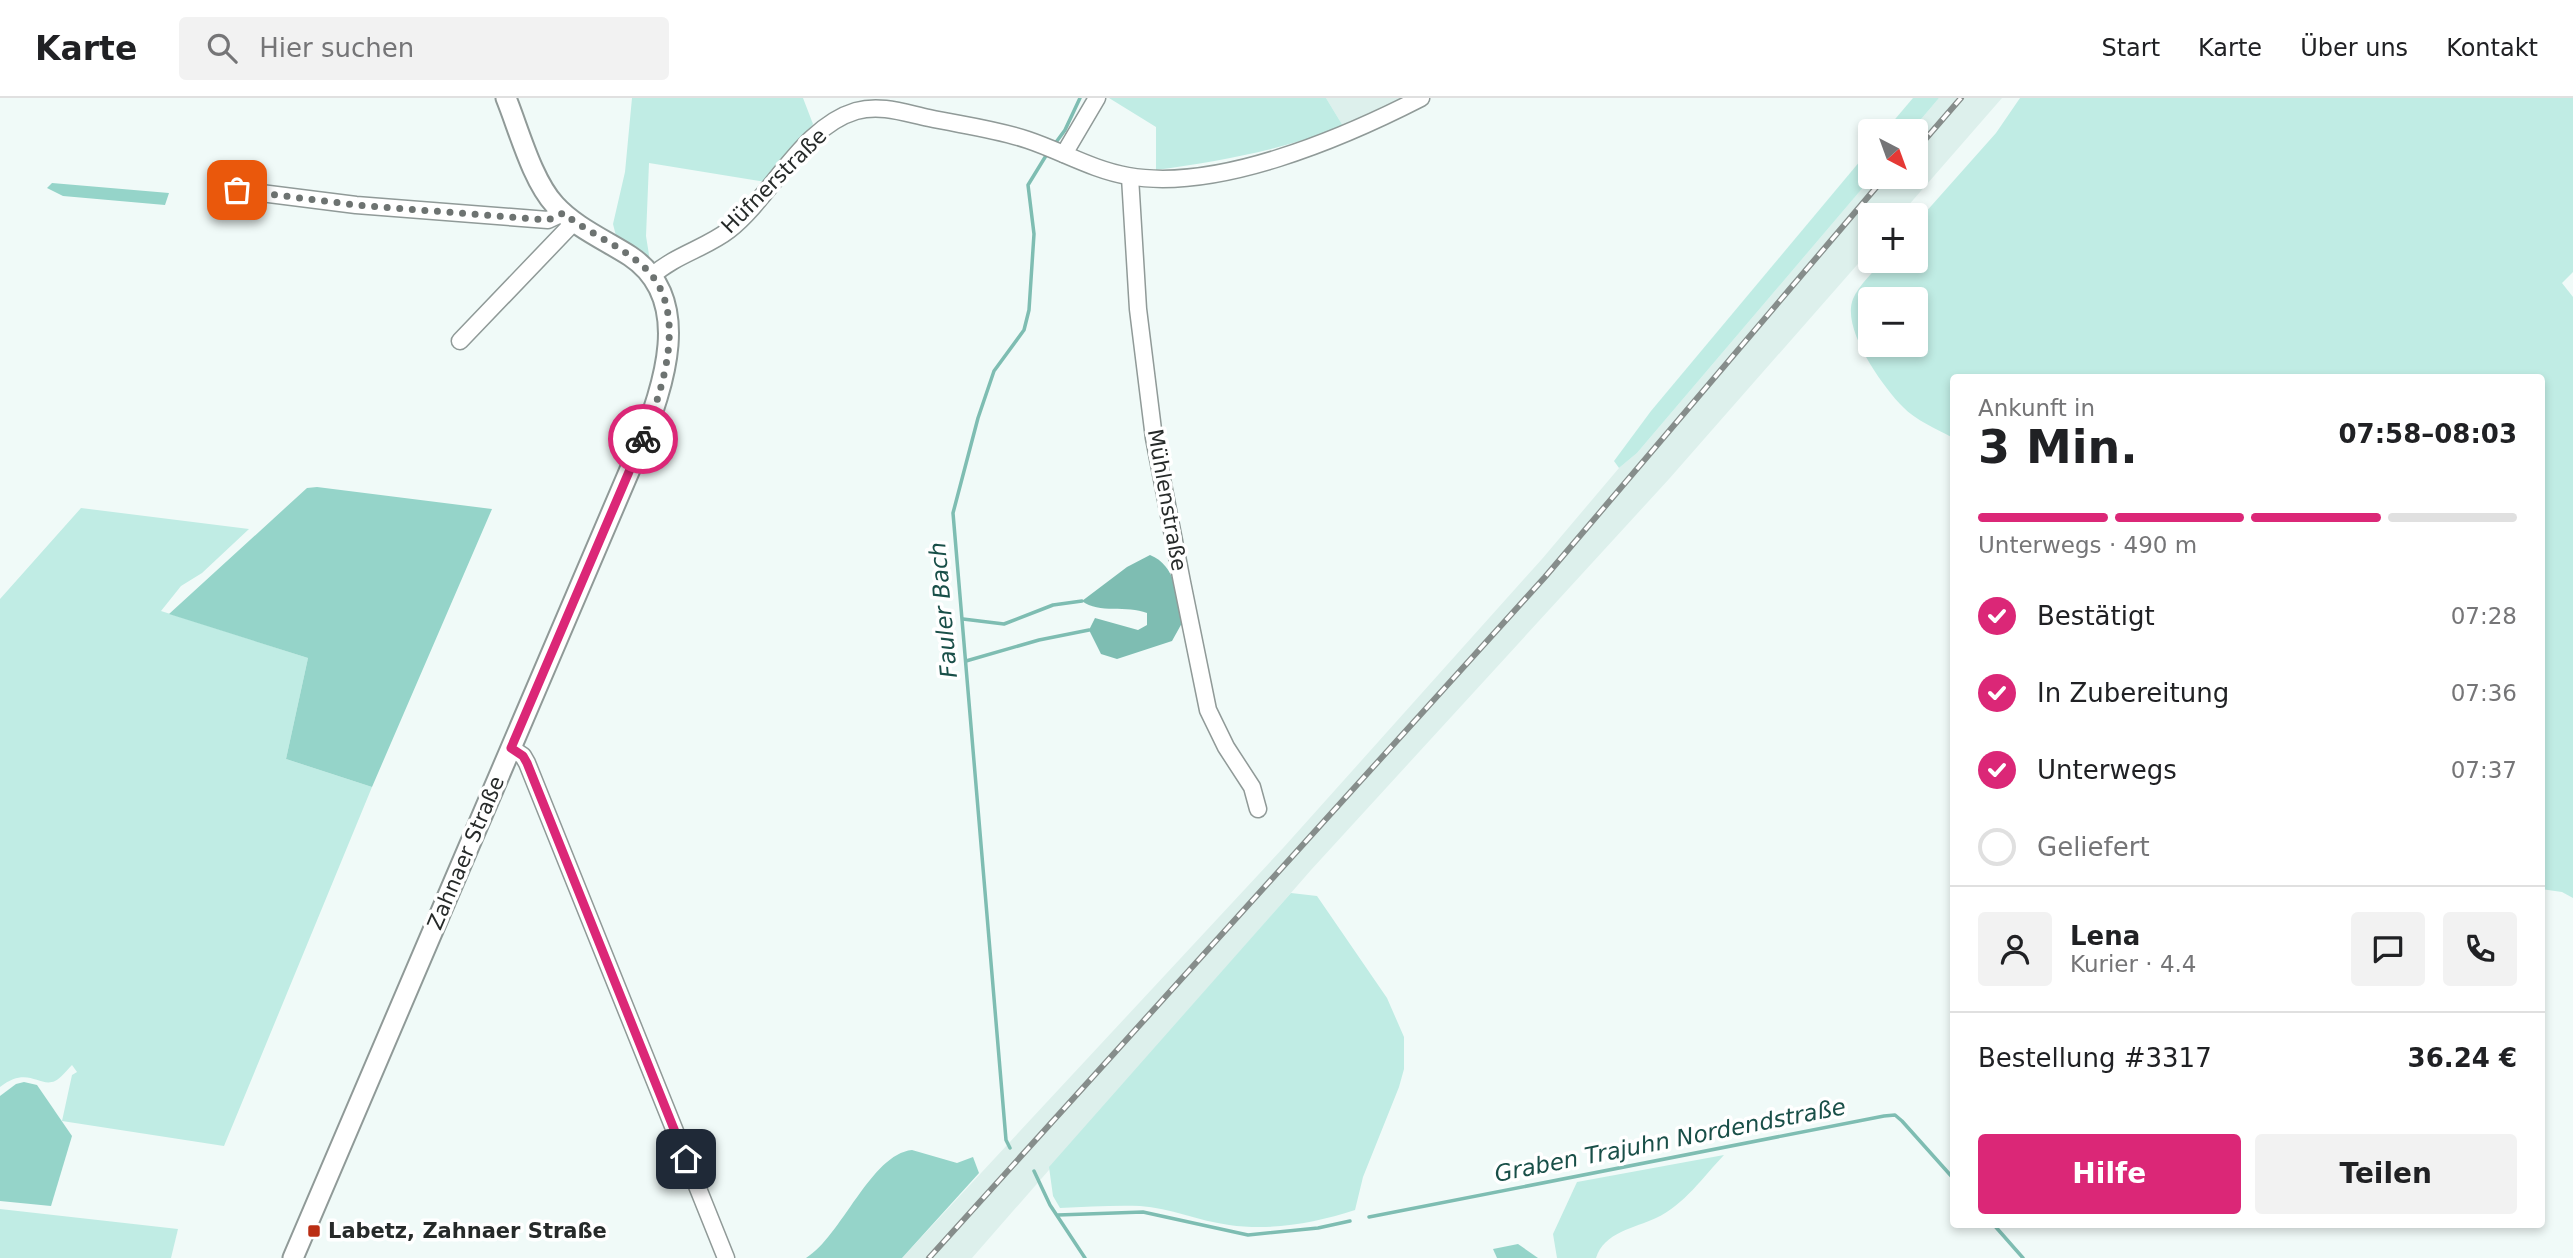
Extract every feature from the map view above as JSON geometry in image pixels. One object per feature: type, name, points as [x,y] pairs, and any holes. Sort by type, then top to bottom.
[{"type":"main road","name":"Zahnaer Straße","points":[[293,1258],[633,464],[653,410],[666,355],[669,319],[664,293],[652,276],[631,257],[568,218],[542,185],[506,98]]},
{"type":"street","points":[[1061,152],[1097,98]]},
{"type":"street","name":"Hüfnerstraße","points":[[652,276],[672,261],[728,231],[826,127],[859,110],[891,104],[1040,144],[1130,177],[1172,178],[1233,170],[1315,144],[1421,98]]},
{"type":"street","name":"Mühlenstraße","points":[[1130,177],[1142,347],[1154,438],[1182,582],[1208,710],[1226,747],[1252,787],[1258,809]]},
{"type":"street","points":[[237,190],[356,205],[548,220],[568,218]]},
{"type":"street","points":[[460,341],[568,218]]},
{"type":"street","points":[[511,748],[523,756],[527,763],[726,1258]]},
{"type":"shaded area","points":[[632,98],[803,98],[813,124],[800,144],[765,182],[649,163],[646,236],[650,261],[617,240],[613,224],[625,172]]},
{"type":"shaded area","points":[[1109,98],[1326,98],[1343,126],[1251,154],[1156,170],[1156,127]]},
{"type":"shaded area","points":[[1326,98],[1410,98],[1343,126]]},
{"type":"shaded area","points":[[1913,98],[1939,98],[1921,119],[1895,119]]},
{"type":"shaded area","points":[[1939,98],[2002,98],[1928,183],[1928,119],[1921,119]]},
{"type":"shaded area","points":[[2020,98],[2573,98],[2573,272],[2562,283],[2573,297],[2573,898],[2562,892],[2545,890],[2545,374],[1950,374],[1950,436],[1926,424],[1903,407],[1867,357],[1928,357],[1928,287],[1860,287],[1872,273],[1928,273],[1928,210],[1996,133]]},
{"type":"shaded area","points":[[1858,164],[1858,189],[1862,189],[1637,453],[1619,468],[1614,461],[1651,411]]},
{"type":"shaded area","points":[[52,183],[169,193],[165,205],[63,196],[47,188]]},
{"type":"shaded area","points":[[1862,189],[1923,189],[1910,203],[1858,203],[1858,264],[1669,479],[1311,870],[972,1258],[902,1258],[1284,847],[1542,559],[1619,468],[1637,453]]},
{"type":"shaded area","points":[[1858,291],[1858,340],[1851,311]]},
{"type":"shaded area","points":[[317,487],[492,509],[372,787],[286,759],[308,658],[169,614],[307,488]]},
{"type":"shaded area","points":[[81,508],[249,529],[202,573],[181,586],[161,611],[308,658],[286,759],[372,787],[224,1146],[62,1121],[72,1075],[77,1072],[72,1065],[55,1081],[44,1082],[25,1077],[0,1087],[0,599]]},
{"type":"shaded area","points":[[1150,555],[1166,566],[1171,575],[1182,623],[1172,641],[1117,659],[1101,654],[1089,630],[1095,618],[1138,630],[1147,625],[1147,613],[1097,607],[1082,601],[1127,567]]},
{"type":"shaded area","points":[[1291,893],[1317,896],[1387,998],[1404,1037],[1404,1069],[1399,1087],[1363,1177],[1355,1210],[1309,1222],[1245,1227],[1140,1206],[1060,1208],[1053,1196],[1049,1167]]},
{"type":"shaded area","points":[[24,1082],[37,1085],[72,1136],[51,1206],[0,1201],[0,1096],[16,1084]]},
{"type":"shaded area","points":[[912,1150],[957,1163],[973,1157],[979,1173],[902,1258],[806,1258],[832,1233],[883,1166],[897,1155]]},
{"type":"shaded area","points":[[1724,1155],[1675,1206],[1656,1218],[1613,1237],[1600,1249],[1596,1258],[1557,1258],[1553,1234],[1577,1182]]},
{"type":"shaded area","points":[[0,1209],[178,1229],[171,1258],[0,1258]]},
{"type":"shaded area","points":[[1518,1244],[1538,1258],[1497,1258],[1493,1249]]},
{"type":"waterway","name":"Fauler Bach","points":[[1054,145],[1065,130],[1080,98]]},
{"type":"waterway","name":"Fauler Bach","points":[[1010,1148],[1006,1140],[953,513],[978,418],[994,371],[1024,330],[1029,310],[1034,234],[1028,185],[1047,154]]},
{"type":"waterway","points":[[963,619],[1004,624],[1053,605],[1082,601]]},
{"type":"waterway","points":[[966,661],[1039,640],[1089,630]]},
{"type":"waterway","name":"Graben Trajuhn Nordendstraße","points":[[1369,1217],[1895,1115],[1950,1175]]},
{"type":"waterway","name":"Fauler Bach","points":[[1034,1171],[1050,1205],[1085,1258]]},
{"type":"waterway","name":"Graben Trajuhn Nordendstraße","points":[[1058,1215],[1143,1212],[1248,1235],[1318,1228],[1350,1221]]},
{"type":"waterway","name":"Graben Trajuhn Nordendstraße","points":[[1997,1228],[2023,1258]]},
{"type":"railway","points":[[1928,136],[1961,98]]},
{"type":"railway","points":[[929,1258],[1545,577],[1875,189]]},
{"type":"way so far","points":[[237,190],[356,205],[548,220],[563,213],[631,257],[652,276],[664,293],[669,319],[668,341],[656,399],[643,439]]},
{"type":"place","name":"Labetz, Zahnaer Straße","points":[[314,1231]]},
{"type":"route","points":[[643,439],[511,748],[523,756],[527,763],[686,1159]]}]
